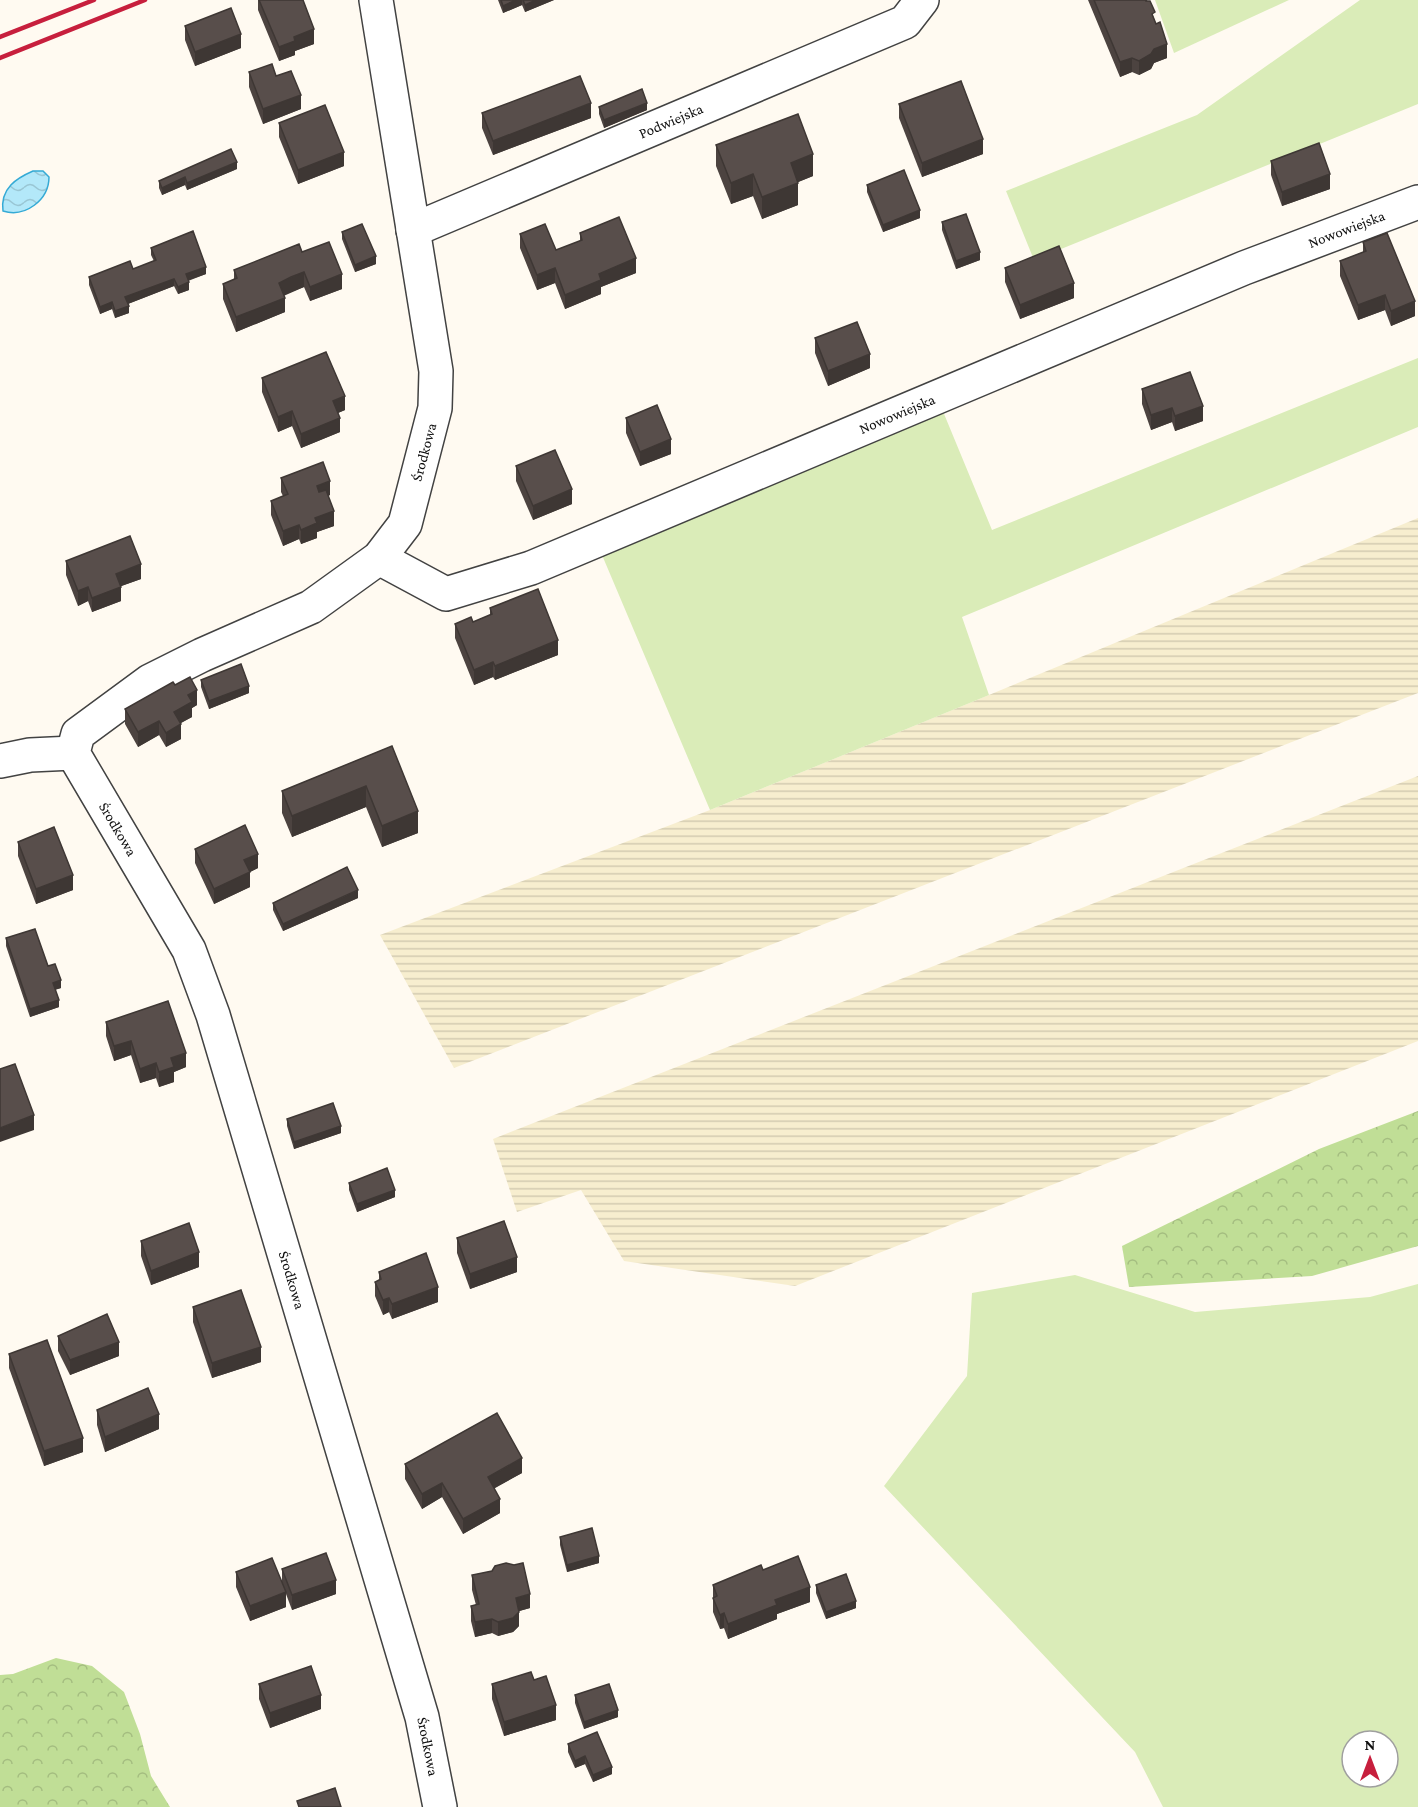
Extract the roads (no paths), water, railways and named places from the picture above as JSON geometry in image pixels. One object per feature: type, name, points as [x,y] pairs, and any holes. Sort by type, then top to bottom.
[{"type":"street","name":"Środkowa","points":[[376,0],[436,371],[435,408],[405,524],[379,558],[311,607],[202,655],[150,681],[78,734],[73,753],[189,950],[213,1015],[422,1717],[440,1807]]},
{"type":"street","name":"Podwiejska","points":[[413,230],[905,22],[922,0]]},
{"type":"street","name":"Nowowiejska","points":[[379,558],[446,594],[531,568],[1245,268],[1418,202]]},
{"type":"street","points":[[0,761],[30,755],[73,753]]},
{"type":"water","points":[[33,171],[43,171],[49,177],[45,193],[40,200],[19,212],[3,211],[4,196],[7,190],[21,177]]},
{"type":"railway","points":[[0,37],[94,0]]},
{"type":"railway","points":[[0,58],[145,0]]}]
